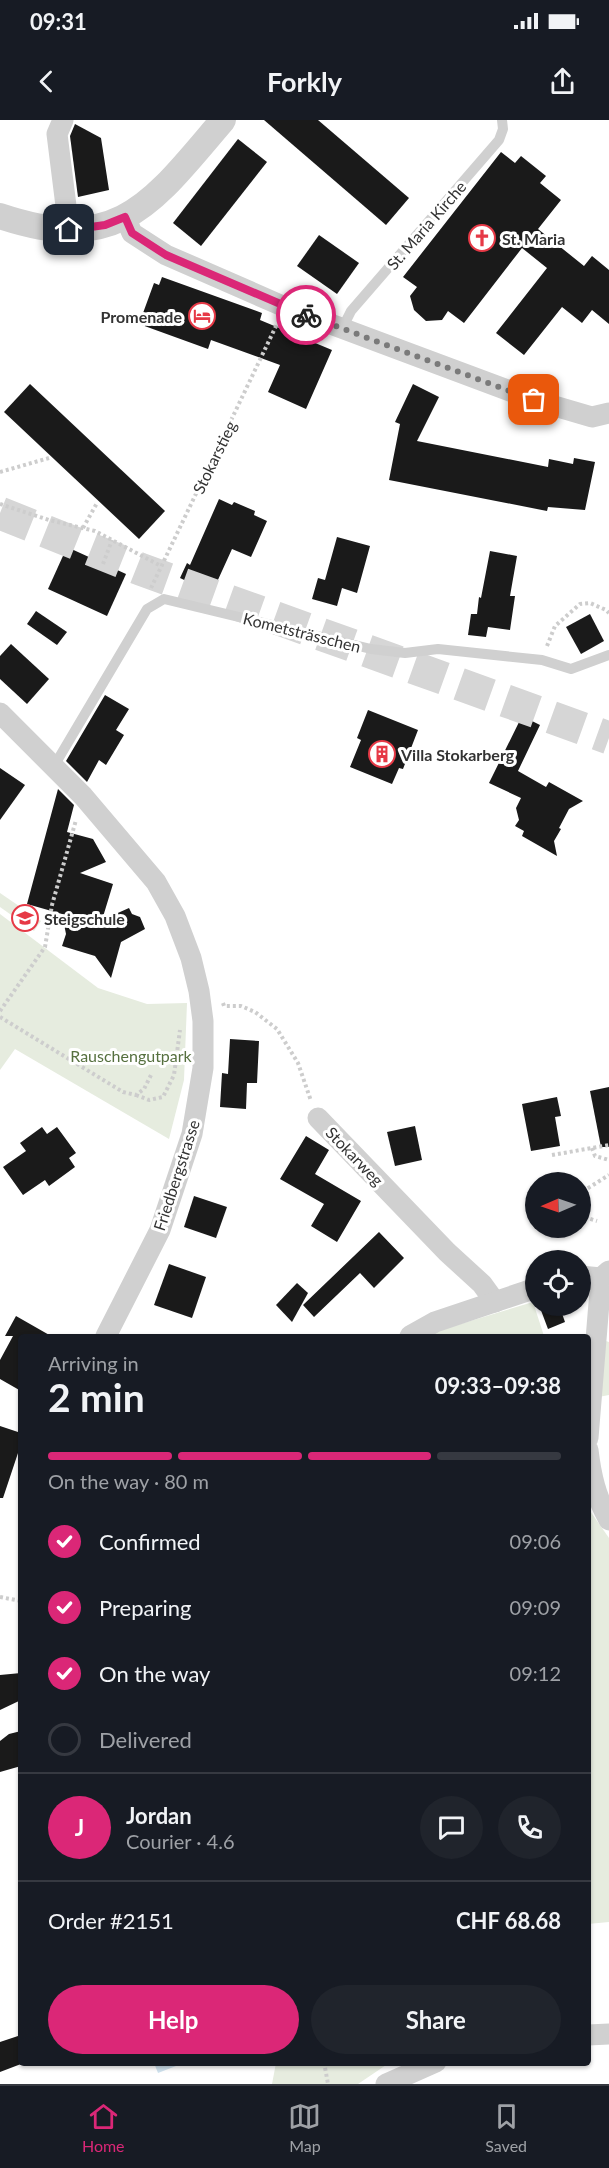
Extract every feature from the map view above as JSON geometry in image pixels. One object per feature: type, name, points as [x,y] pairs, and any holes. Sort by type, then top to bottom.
[{"type":"street","points":[[63,120],[57,134],[69,230]]},
{"type":"street","points":[[0,216],[45,227],[69,230],[105,225],[125,217],[161,192],[223,120]]},
{"type":"street","points":[[125,217],[132,233],[166,255],[285,307],[534,400],[592,417],[609,413]]},
{"type":"street","name":"Friedbergstrasse","points":[[0,713],[82,796],[156,882],[175,916],[191,958],[199,991],[203,1021],[203,1068],[192,1134],[160,1230],[107,1334]]},
{"type":"street","name":"Stokarweg","points":[[318,1118],[447,1252],[482,1284],[495,1302]]},
{"type":"street","points":[[591,1384],[597,1275]]},
{"type":"street","points":[[414,1334],[435,1322],[525,1292]]},
{"type":"street","points":[[591,1476],[599,1502],[609,1520]]},
{"type":"street","points":[[591,2035],[609,2034]]},
{"type":"street","points":[[386,2084],[427,2066]]},
{"type":"lane","name":"St. Maria Kirche","points":[[342,329],[351,311],[499,140],[503,129],[502,120]]},
{"type":"lane","name":"Kometsträsschen","points":[[147,609],[158,601],[169,599],[371,649],[405,653],[438,649],[542,660],[571,669],[609,655]]},
{"type":"lane","points":[[54,766],[147,609]]},
{"type":"path","name":"Stokarstieg","points":[[147,609],[150,589],[249,387],[285,307]]},
{"type":"path","points":[[0,472],[49,458]]},
{"type":"path","points":[[83,528],[97,503]]},
{"type":"path","points":[[0,504],[95,531],[161,566]]},
{"type":"path","points":[[103,564],[112,540]]},
{"type":"path","points":[[542,660],[555,626],[579,604],[590,603],[609,613]]},
{"type":"path","points":[[0,1011],[45,947],[52,905],[82,796]]},
{"type":"path","name":"Stokarweg","points":[[232,1006],[241,1006],[255,1012],[277,1029],[298,1063],[318,1118]]},
{"type":"path","points":[[0,1017],[123,1092],[149,1100],[163,1097],[174,1075],[182,1022],[203,1021]]},
{"type":"path","points":[[135,1095],[144,1089],[152,1073]]},
{"type":"path","points":[[552,1155],[609,1144]]},
{"type":"path","points":[[591,1148],[595,1156],[609,1160]]},
{"type":"path","points":[[591,1186],[609,1175]]},
{"type":"path","points":[[591,1219],[597,1221]]},
{"type":"path","points":[[0,1597],[18,1600]]},
{"type":"path","points":[[325,2066],[328,2084]]},
{"type":"green space","points":[[0,893],[41,921],[34,931],[0,907]]},
{"type":"green space","name":"Rauschengutpark","points":[[0,914],[98,988],[147,1004],[187,1003],[184,1080],[169,1139],[15,1049],[0,1070]]},
{"type":"green space","points":[[525,1304],[525,1316],[538,1316],[543,1334],[430,1334]]},
{"type":"green space","points":[[591,1336],[609,1342],[609,1395],[591,1398]]},
{"type":"green space","points":[[591,1512],[609,1538],[609,1922],[591,1924]]},
{"type":"green space","points":[[275,2066],[385,2066],[358,2084],[272,2084]]},
{"type":"water","points":[[155,2066],[176,2066],[158,2073]]},
{"type":"building","points":[[264,120],[318,120],[409,198],[386,225]]},
{"type":"building","points":[[75,124],[101,138],[109,190],[78,197],[70,136]]},
{"type":"building","points":[[238,139],[267,162],[201,246],[173,223]]},
{"type":"building","name":"St. Maria","points":[[501,152],[515,163],[521,156],[546,176],[540,183],[561,200],[538,229],[584,266],[592,256],[609,270],[609,324],[592,310],[582,323],[562,307],[524,355],[496,333],[547,268],[522,248],[464,323],[448,311],[442,320],[426,321],[414,310],[410,296],[417,287],[403,277]]},
{"type":"building","points":[[319,235],[359,263],[337,294],[297,266]]},
{"type":"building","name":"Promenade","points":[[162,277],[262,313],[260,320],[332,350],[306,409],[268,392],[280,365],[211,340],[208,349],[139,324],[154,283],[159,285]]},
{"type":"building","points":[[30,384],[165,511],[139,539],[4,412]]},
{"type":"building","points":[[413,384],[439,397],[417,441],[548,467],[549,459],[573,464],[574,458],[595,462],[585,510],[548,507],[547,511],[389,480],[400,424],[395,422]]},
{"type":"building","points":[[219,499],[232,505],[234,502],[255,511],[254,515],[267,521],[251,557],[232,549],[212,593],[180,578],[187,563],[190,565]]},
{"type":"building","points":[[337,537],[370,546],[357,593],[342,588],[337,606],[312,599],[318,578],[325,580]]},
{"type":"building","points":[[67,547],[126,574],[107,616],[48,589]]},
{"type":"building","points":[[490,551],[517,556],[510,596],[515,596],[510,630],[488,627],[486,637],[468,635],[471,614],[477,614]]},
{"type":"building","points":[[36,611],[67,632],[57,645],[27,624]]},
{"type":"building","points":[[590,614],[604,641],[581,654],[566,627]]},
{"type":"building","points":[[11,644],[49,679],[27,704],[0,679],[0,656]]},
{"type":"building","points":[[105,695],[129,709],[116,730],[124,735],[106,765],[99,760],[87,782],[66,761]]},
{"type":"building","name":"Villa Stokarberg","points":[[368,710],[418,730],[403,769],[399,768],[392,784],[350,767],[361,740],[357,738]]},
{"type":"building","points":[[522,716],[540,725],[518,771],[546,787],[549,782],[583,801],[569,809],[559,828],[561,829],[554,841],[557,856],[522,836],[524,831],[515,826],[519,820],[516,808],[521,798],[489,783]]},
{"type":"building","points":[[0,768],[25,785],[0,820]]},
{"type":"building","points":[[58,789],[74,805],[67,832],[93,839],[106,862],[80,873],[113,884],[102,920],[129,908],[132,914],[140,917],[145,929],[121,942],[111,978],[95,956],[62,946],[66,934],[62,914],[27,904]]},
{"type":"building","points":[[230,1039],[259,1041],[257,1083],[247,1083],[246,1109],[220,1107],[222,1073],[228,1074]]},
{"type":"building","points":[[609,1087],[609,1147],[601,1147],[590,1091]]},
{"type":"building","points":[[557,1097],[561,1116],[555,1117],[560,1146],[531,1151],[522,1104]]},
{"type":"building","points":[[415,1126],[422,1160],[395,1166],[387,1132]]},
{"type":"building","points":[[42,1127],[47,1134],[57,1127],[76,1153],[69,1158],[75,1167],[49,1186],[45,1180],[23,1195],[3,1167],[26,1151],[20,1143]]},
{"type":"building","points":[[306,1136],[329,1150],[315,1174],[361,1201],[337,1242],[311,1226],[324,1204],[280,1179]]},
{"type":"building","points":[[194,1196],[227,1207],[216,1238],[184,1227]]},
{"type":"building","points":[[379,1232],[404,1258],[374,1288],[360,1273],[314,1317],[303,1305]]},
{"type":"building","points":[[169,1264],[206,1277],[192,1318],[154,1305]]},
{"type":"building","points":[[297,1283],[308,1293],[292,1322],[276,1305]]},
{"type":"building","points":[[16,1316],[48,1334],[18,1334],[18,1389],[0,1379],[0,1360],[13,1336],[5,1336]]},
{"type":"building","points":[[543,1316],[563,1316],[565,1322],[548,1329]]},
{"type":"building","points":[[0,1426],[18,1432],[18,1453],[3,1498],[0,1498]]},
{"type":"building","points":[[18,1673],[18,1701],[0,1710],[0,1675]]},
{"type":"building","points":[[18,1732],[18,1767],[0,1772],[0,1741],[9,1734]]},
{"type":"building","points":[[18,2036],[18,2065],[0,2072],[0,2042]]},
{"type":"tunnel","points":[[0,513],[140,569],[609,738]]},
{"type":"way so far","points":[[306,315],[534,400]]},
{"type":"place","name":"St. Maria","points":[[482,238]]},
{"type":"place","name":"Promenade","points":[[202,316]]},
{"type":"place","name":"Villa Stokarberg","points":[[382,754]]},
{"type":"place","name":"Steigschule","points":[[25,918]]},
{"type":"route","points":[[69,230],[105,225],[125,217],[132,233],[166,255],[306,315]]}]
